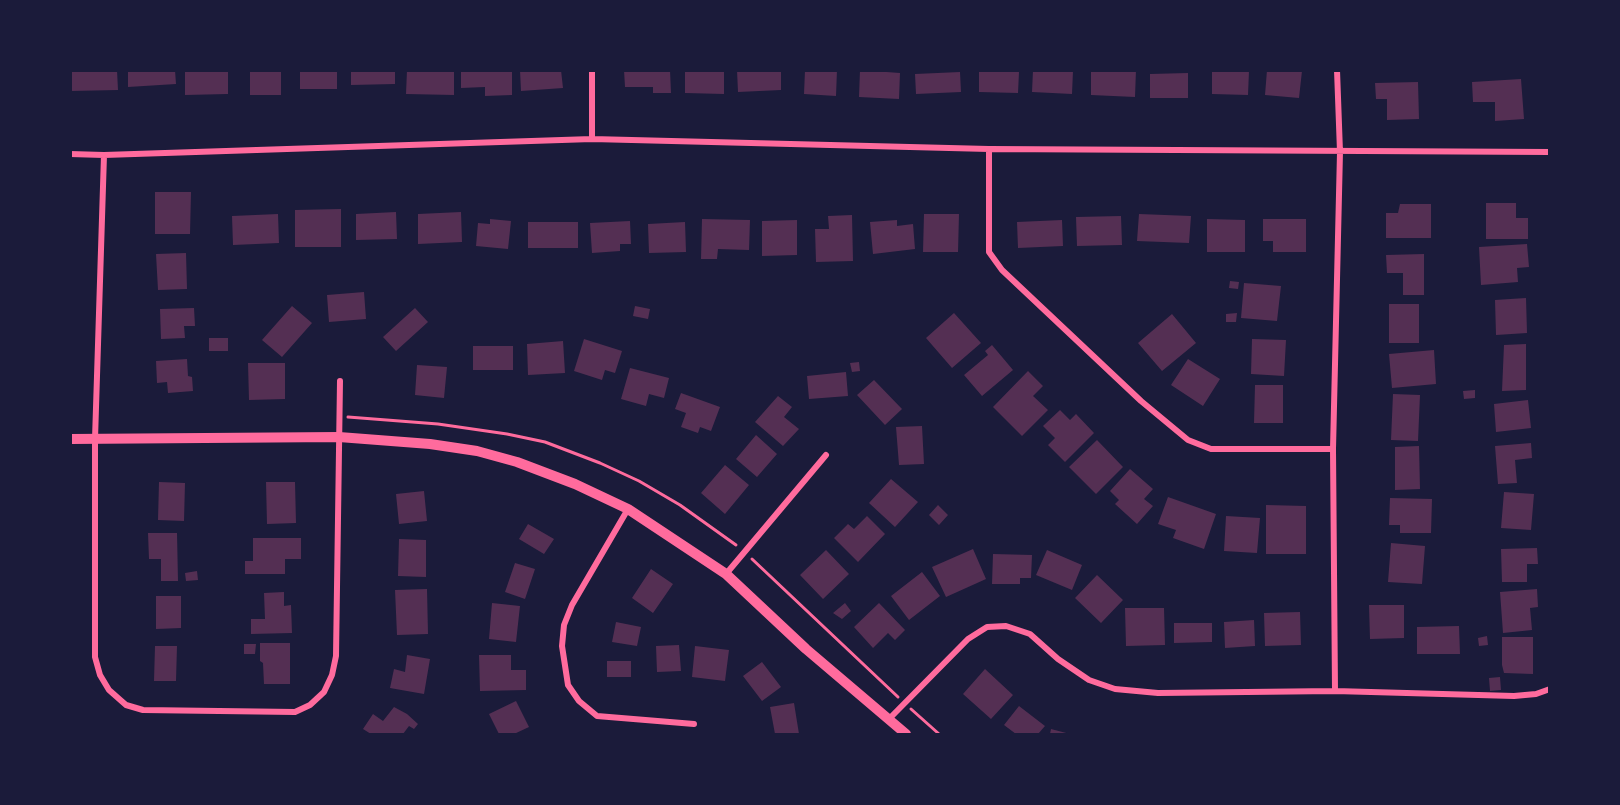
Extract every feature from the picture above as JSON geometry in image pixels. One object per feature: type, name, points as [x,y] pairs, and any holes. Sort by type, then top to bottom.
[{"type":"street","points":[[592,70],[592,139]]},
{"type":"street","points":[[1335,691],[1333,450],[1340,152],[1337,70]]},
{"type":"street","points":[[70,154],[104,155],[592,139],[989,149],[1550,152]]},
{"type":"street","points":[[989,149],[988,252],[1002,270],[1141,401],[1188,440],[1211,449],[1333,450]]},
{"type":"street","points":[[104,155],[95,439],[95,657],[100,675],[109,690],[126,705],[143,710],[296,712],[310,705],[324,692],[332,675],[336,656],[340,381]]},
{"type":"street","points":[[70,439],[339,436],[430,444],[477,451],[517,462],[575,484],[628,509],[726,574],[806,649],[906,735]]},
{"type":"street","points":[[726,574],[826,455]]},
{"type":"street","points":[[628,509],[572,605],[564,625],[562,646],[568,685],[579,701],[597,716],[694,724]]},
{"type":"street","points":[[889,719],[969,639],[987,627],[1006,626],[1030,634],[1058,659],[1089,681],[1115,689],[1158,693],[1335,691],[1514,696],[1536,694],[1550,689]]},
{"type":"building","points":[[70,70],[117,70],[118,90],[70,91]]},
{"type":"building","points":[[128,70],[175,70],[176,84],[128,87]]},
{"type":"building","points":[[185,70],[228,70],[228,94],[185,95]]},
{"type":"building","points":[[250,70],[281,70],[281,95],[250,95]]},
{"type":"building","points":[[300,70],[337,70],[337,89],[300,89]]},
{"type":"building","points":[[395,70],[395,84],[351,85],[351,72]]},
{"type":"building","points":[[407,70],[454,70],[454,95],[406,94]]},
{"type":"building","points":[[461,70],[512,70],[512,95],[485,96],[485,87],[461,88]]},
{"type":"building","points":[[520,70],[561,70],[563,88],[521,91]]},
{"type":"building","points":[[624,70],[670,70],[671,93],[653,93],[653,87],[625,87]]},
{"type":"building","points":[[737,70],[781,70],[781,90],[738,92]]},
{"type":"building","points":[[805,70],[837,70],[836,96],[804,94]]},
{"type":"building","points":[[860,70],[900,73],[899,99],[859,97]]},
{"type":"building","points":[[1033,70],[1073,71],[1072,94],[1032,92]]},
{"type":"building","points":[[1091,70],[1136,70],[1135,97],[1091,95]]},
{"type":"building","points":[[1267,70],[1302,71],[1299,98],[1265,95]]},
{"type":"building","points":[[979,71],[1019,72],[1018,93],[979,92]]},
{"type":"building","points":[[1212,71],[1249,71],[1248,95],[1212,94]]},
{"type":"building","points":[[685,72],[724,72],[724,94],[685,93]]},
{"type":"building","points":[[960,72],[961,92],[916,94],[915,74]]},
{"type":"building","points":[[1188,73],[1188,98],[1150,98],[1150,74]]},
{"type":"building","points":[[1521,79],[1524,119],[1495,121],[1495,102],[1473,102],[1472,82]]},
{"type":"building","points":[[1418,82],[1419,119],[1387,120],[1387,99],[1376,99],[1375,83]]},
{"type":"building","points":[[155,192],[191,192],[190,234],[155,234]]},
{"type":"building","points":[[1486,203],[1516,203],[1516,218],[1528,218],[1528,239],[1486,239]]},
{"type":"building","points":[[1400,204],[1431,204],[1431,238],[1386,238],[1386,213],[1398,213]]},
{"type":"building","points":[[341,209],[341,247],[295,247],[295,210]]},
{"type":"building","points":[[396,212],[397,239],[356,240],[356,214]]},
{"type":"building","points":[[461,212],[462,242],[418,244],[418,214]]},
{"type":"building","points":[[278,214],[279,243],[233,245],[232,216]]},
{"type":"building","points":[[924,214],[959,214],[958,252],[923,252]]},
{"type":"building","points":[[1139,214],[1191,216],[1189,243],[1137,241]]},
{"type":"building","points":[[852,215],[853,261],[816,262],[815,229],[829,229],[828,216]]},
{"type":"building","points":[[1121,216],[1122,245],[1077,246],[1076,217]]},
{"type":"building","points":[[490,219],[511,221],[508,249],[476,246],[478,223],[490,224]]},
{"type":"building","points":[[702,219],[750,220],[749,250],[718,249],[717,259],[701,259]]},
{"type":"building","points":[[1207,219],[1245,220],[1245,252],[1207,252]]},
{"type":"building","points":[[1263,219],[1306,219],[1306,252],[1273,252],[1273,241],[1263,241]]},
{"type":"building","points":[[797,220],[797,255],[762,256],[762,221]]},
{"type":"building","points":[[897,220],[897,226],[913,224],[915,249],[873,254],[870,222]]},
{"type":"building","points":[[1062,220],[1063,246],[1018,248],[1017,222]]},
{"type":"building","points":[[630,221],[631,244],[620,244],[620,251],[592,253],[590,223]]},
{"type":"building","points":[[528,222],[578,222],[578,248],[528,248]]},
{"type":"building","points":[[685,222],[686,252],[649,253],[648,224]]},
{"type":"building","points":[[1527,244],[1529,267],[1517,268],[1518,282],[1481,285],[1479,247]]},
{"type":"building","points":[[186,253],[187,289],[158,290],[156,254]]},
{"type":"building","points":[[1424,254],[1424,295],[1403,295],[1403,273],[1387,273],[1386,255]]},
{"type":"building","points":[[1230,281],[1239,282],[1238,289],[1229,288]]},
{"type":"building","points":[[1244,283],[1281,286],[1277,321],[1241,318]]},
{"type":"building","points":[[364,292],[366,319],[329,322],[327,295]]},
{"type":"building","points":[[1526,298],[1527,333],[1496,335],[1495,300]]},
{"type":"building","points":[[1389,304],[1419,304],[1419,343],[1389,343]]},
{"type":"building","points":[[292,306],[312,323],[282,357],[262,340]]},
{"type":"building","points":[[635,306],[650,309],[648,319],[633,316]]},
{"type":"building","points":[[194,308],[195,326],[184,326],[185,338],[161,339],[160,309]]},
{"type":"building","points":[[415,308],[428,322],[396,351],[383,337]]},
{"type":"building","points":[[954,313],[981,343],[952,368],[926,338]]},
{"type":"building","points":[[1237,313],[1236,322],[1226,322],[1226,314]]},
{"type":"building","points":[[1172,314],[1196,343],[1162,371],[1138,343]]},
{"type":"building","points":[[209,338],[228,338],[228,351],[209,351]]},
{"type":"building","points":[[584,339],[622,351],[615,373],[605,370],[602,380],[574,371]]},
{"type":"building","points":[[1252,339],[1286,340],[1284,376],[1251,374]]},
{"type":"building","points":[[563,341],[565,373],[528,375],[527,344]]},
{"type":"building","points":[[1526,344],[1526,390],[1502,391],[1504,345]]},
{"type":"building","points":[[992,345],[1013,370],[982,396],[964,375],[988,355],[985,351]]},
{"type":"building","points":[[473,346],[513,346],[513,370],[473,370]]},
{"type":"building","points":[[1434,350],[1436,384],[1392,388],[1389,354]]},
{"type":"building","points":[[187,359],[188,376],[192,377],[193,391],[168,393],[167,382],[157,383],[156,361]]},
{"type":"building","points":[[1188,359],[1220,379],[1203,406],[1171,385]]},
{"type":"building","points":[[859,362],[860,371],[852,372],[850,363]]},
{"type":"building","points":[[248,363],[285,363],[285,399],[249,400]]},
{"type":"building","points":[[417,365],[447,367],[444,398],[415,395]]},
{"type":"building","points":[[630,368],[669,378],[664,398],[649,394],[646,406],[621,399]]},
{"type":"building","points":[[1028,371],[1043,386],[1033,396],[1048,410],[1022,436],[993,407]]},
{"type":"building","points":[[846,372],[848,396],[809,399],[807,376]]},
{"type":"building","points":[[874,380],[902,409],[885,425],[857,395]]},
{"type":"building","points":[[1255,385],[1283,385],[1283,423],[1254,423]]},
{"type":"building","points":[[1475,390],[1475,398],[1464,399],[1463,391]]},
{"type":"building","points":[[681,393],[720,407],[711,431],[700,427],[698,433],[681,427],[686,413],[675,409]]},
{"type":"building","points":[[1393,394],[1420,395],[1418,441],[1391,440]]},
{"type":"building","points":[[778,396],[792,407],[784,417],[799,429],[783,446],[755,422]]},
{"type":"building","points":[[1528,400],[1531,428],[1496,432],[1494,404]]},
{"type":"building","points":[[1060,410],[1070,420],[1076,414],[1094,433],[1065,462],[1048,445],[1055,438],[1043,426]]},
{"type":"building","points":[[922,426],[924,464],[899,465],[896,427]]},
{"type":"building","points":[[756,435],[777,454],[757,477],[736,459]]},
{"type":"building","points":[[1097,440],[1123,467],[1096,494],[1069,467]]},
{"type":"building","points":[[1531,443],[1532,458],[1515,460],[1517,483],[1498,484],[1495,446]]},
{"type":"building","points":[[1419,446],[1420,489],[1395,490],[1395,447]]},
{"type":"building","points":[[725,465],[749,485],[725,514],[701,493]]},
{"type":"building","points":[[1130,469],[1153,489],[1144,499],[1153,506],[1137,524],[1115,504],[1119,500],[1110,491]]},
{"type":"building","points":[[891,479],[918,502],[895,527],[869,503]]},
{"type":"building","points":[[159,482],[185,483],[184,521],[158,520]]},
{"type":"building","points":[[266,482],[295,482],[296,523],[267,524]]},
{"type":"building","points":[[424,491],[427,521],[399,524],[396,494]]},
{"type":"building","points":[[1504,492],[1534,494],[1531,530],[1501,528]]},
{"type":"building","points":[[1168,497],[1216,514],[1204,549],[1173,538],[1176,530],[1158,524]]},
{"type":"building","points":[[1390,498],[1432,499],[1431,533],[1400,533],[1400,525],[1389,525]]},
{"type":"building","points":[[938,505],[948,515],[939,525],[929,515]]},
{"type":"building","points":[[1266,505],[1306,506],[1306,554],[1266,554]]},
{"type":"building","points":[[867,516],[885,534],[858,562],[834,538],[848,524],[854,529]]},
{"type":"building","points":[[1226,516],[1260,518],[1257,553],[1224,551]]},
{"type":"building","points":[[528,524],[554,539],[544,554],[519,539]]},
{"type":"building","points":[[148,533],[177,533],[178,581],[161,581],[161,559],[149,559]]},
{"type":"building","points":[[253,538],[301,538],[301,559],[285,559],[285,574],[245,574],[245,561],[253,561]]},
{"type":"building","points":[[399,539],[426,540],[426,577],[398,576]]},
{"type":"building","points":[[1391,543],[1425,546],[1422,584],[1388,582]]},
{"type":"building","points":[[1537,548],[1538,564],[1527,564],[1527,582],[1502,582],[1501,549]]},
{"type":"building","points":[[973,549],[986,579],[946,597],[932,567]]},
{"type":"building","points":[[826,550],[849,574],[823,599],[800,575]]},
{"type":"building","points":[[1047,550],[1082,565],[1072,590],[1036,575]]},
{"type":"building","points":[[993,554],[1032,555],[1031,578],[1020,578],[1020,584],[992,584]]},
{"type":"building","points":[[515,563],[535,569],[525,599],[505,592]]},
{"type":"building","points":[[651,569],[673,584],[653,613],[632,598]]},
{"type":"building","points":[[197,571],[198,580],[186,581],[185,573]]},
{"type":"building","points":[[922,572],[940,596],[909,620],[891,596]]},
{"type":"building","points":[[1097,575],[1123,600],[1101,623],[1075,598]]},
{"type":"building","points":[[427,589],[428,634],[397,635],[395,590]]},
{"type":"building","points":[[1537,589],[1538,607],[1530,608],[1532,630],[1503,633],[1500,592]]},
{"type":"building","points":[[284,592],[284,606],[291,605],[292,633],[251,634],[251,619],[265,619],[264,593]]},
{"type":"building","points":[[156,596],[181,596],[181,628],[156,629]]},
{"type":"building","points":[[492,603],[520,606],[516,642],[489,639]]},
{"type":"building","points":[[845,603],[851,611],[842,619],[833,613]]},
{"type":"building","points":[[879,603],[905,630],[895,640],[888,633],[873,648],[854,627]]},
{"type":"building","points":[[1369,605],[1404,605],[1404,638],[1370,639]]},
{"type":"building","points":[[1125,608],[1164,608],[1165,645],[1126,646]]},
{"type":"building","points":[[1300,612],[1301,645],[1265,646],[1264,613]]},
{"type":"building","points":[[1254,620],[1255,646],[1225,648],[1224,622]]},
{"type":"building","points":[[616,622],[641,627],[637,646],[612,642]]},
{"type":"building","points":[[1174,623],[1212,623],[1212,642],[1174,643]]},
{"type":"building","points":[[1459,626],[1460,654],[1417,654],[1417,627]]},
{"type":"building","points":[[1487,636],[1488,645],[1479,646],[1478,638]]},
{"type":"building","points":[[1502,637],[1533,637],[1533,674],[1504,673]]},
{"type":"building","points":[[260,643],[290,643],[290,684],[264,684]]},
{"type":"building","points":[[244,644],[256,644],[255,654],[244,654]]},
{"type":"building","points":[[679,645],[681,671],[657,672],[656,646]]},
{"type":"building","points":[[155,646],[177,646],[176,681],[154,681]]},
{"type":"building","points":[[695,646],[729,650],[725,681],[692,677]]},
{"type":"building","points":[[407,655],[430,659],[424,694],[390,688],[394,669],[405,672]]},
{"type":"building","points":[[479,655],[511,655],[511,670],[526,670],[526,690],[480,691]]},
{"type":"building","points":[[607,661],[631,661],[631,677],[607,677]]},
{"type":"building","points":[[762,662],[781,687],[762,701],[743,676]]},
{"type":"building","points":[[985,669],[1013,695],[991,719],[963,694]]},
{"type":"building","points":[[1500,677],[1501,690],[1490,691],[1489,678]]},
{"type":"building","points":[[516,701],[529,727],[514,734],[499,734],[489,714]]},
{"type":"building","points":[[794,703],[799,734],[775,734],[770,707]]},
{"type":"building","points":[[1019,706],[1045,726],[1038,734],[1016,734],[1004,725]]},
{"type":"building","points":[[394,707],[407,714],[418,724],[414,729],[409,726],[403,734],[371,734],[363,729],[373,714],[383,721]]},
{"type":"building","points":[[1051,729],[1070,734],[1050,734]]}]
